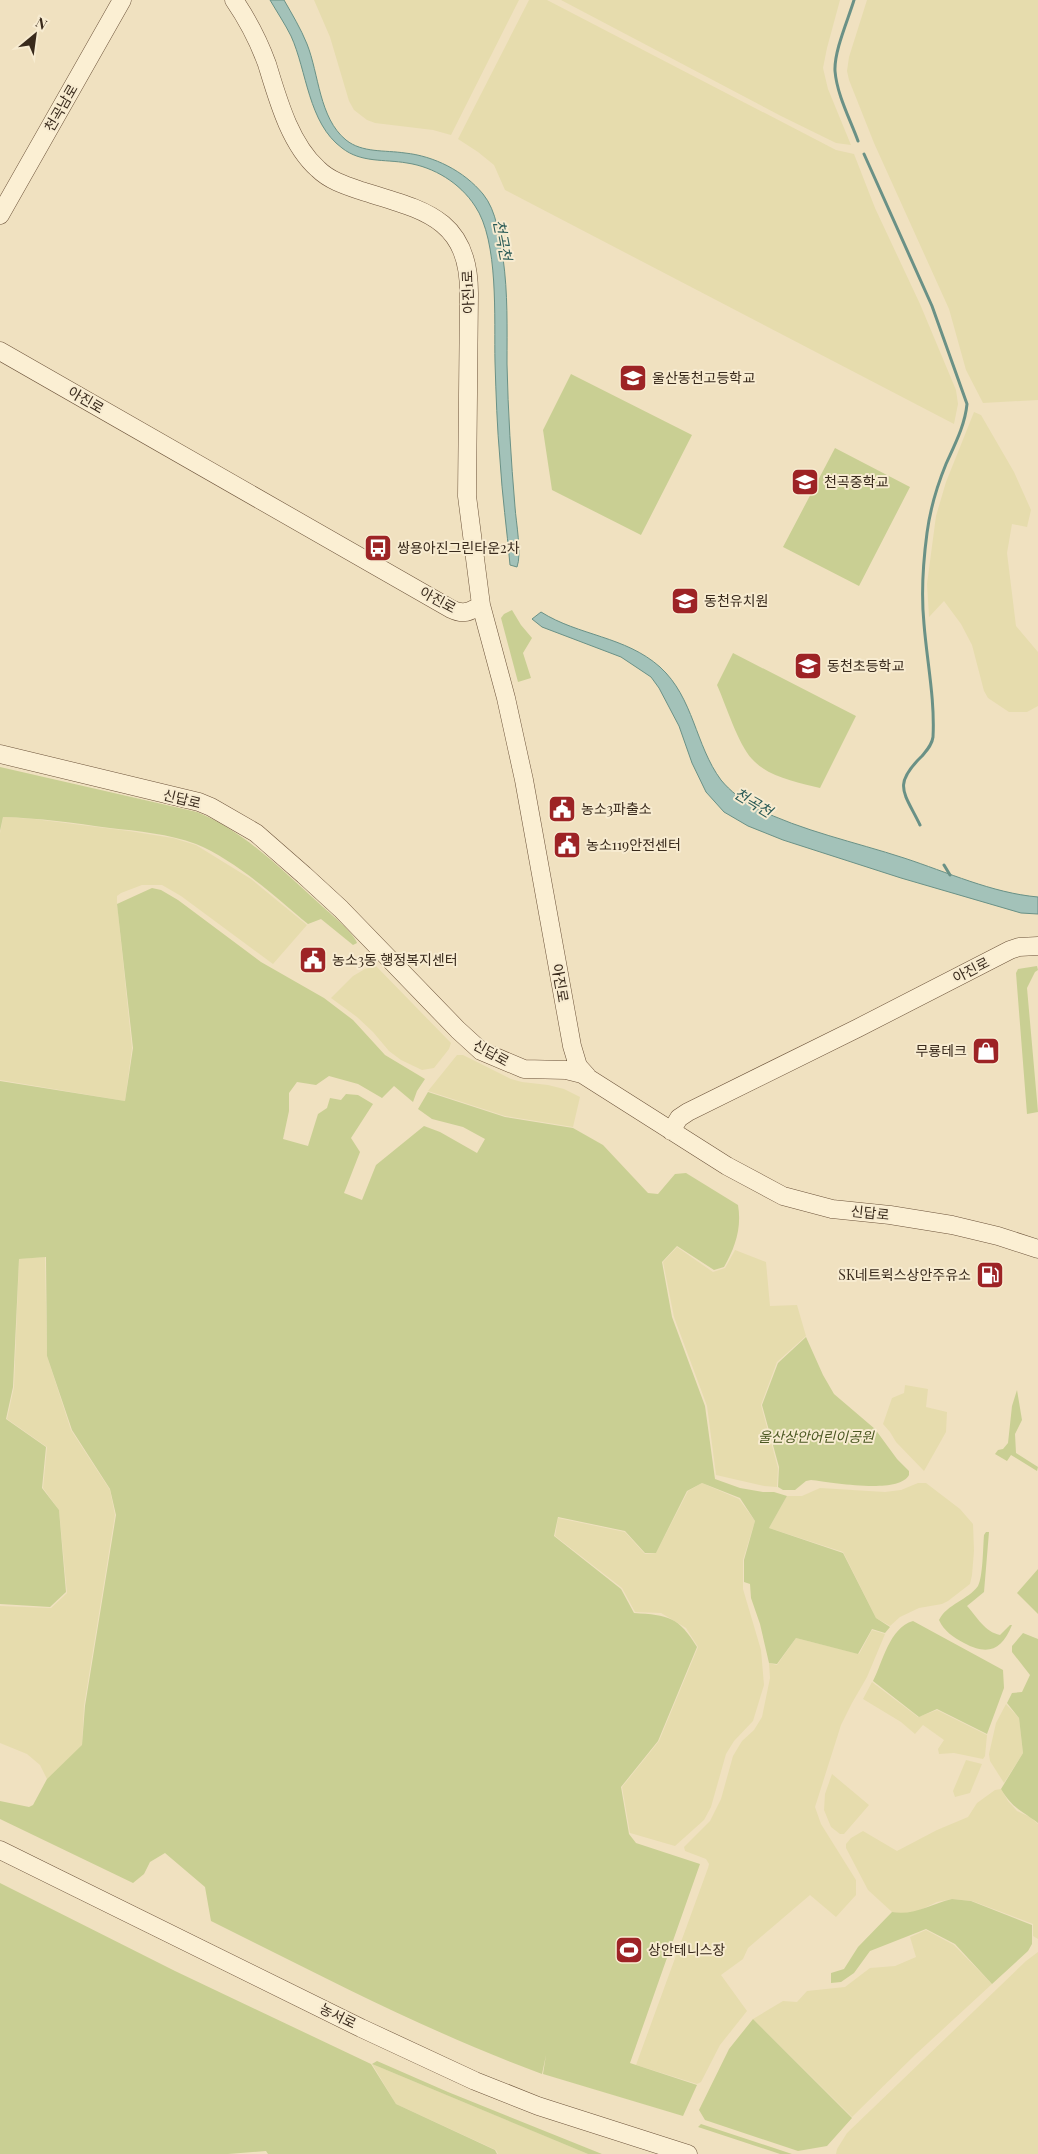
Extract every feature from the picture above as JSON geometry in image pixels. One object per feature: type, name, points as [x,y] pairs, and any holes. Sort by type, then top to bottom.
[{"type":"street","name":"천곡남로","points":[[0,215],[122,0]]},
{"type":"street","name":"아진1로","points":[[235,1],[248,23],[266,63],[274,90],[298,142],[313,164],[334,180],[406,204],[433,217],[450,230],[465,260],[469,271],[467,496],[481,605]]},
{"type":"street","name":"아진로","points":[[0,351],[457,612],[467,612],[481,605],[506,698],[524,780],[570,1038],[578,1066],[587,1076]]},
{"type":"street","points":[[426,595],[475,629],[491,644]]},
{"type":"street","name":"신답로","points":[[0,754],[199,802],[232,818],[267,842],[341,909],[481,1051],[524,1069],[571,1070],[587,1076],[671,1131],[755,1182],[790,1199],[832,1209],[952,1224],[1038,1249]]},
{"type":"street","name":"아진로","points":[[671,1131],[679,1118],[688,1112],[1010,950],[1019,947],[1038,946]]},
{"type":"street","points":[[541,1070],[559,1056],[570,1038]]},
{"type":"street","name":"농서로","points":[[0,1850],[361,2028],[475,2081],[538,2106],[688,2154]]},
{"type":"street","points":[[0,1865],[22,1867],[51,1875]]},
{"type":"shaded area","points":[[314,0],[519,0],[451,135],[433,130],[375,123],[367,120],[354,110],[349,101],[330,37]]},
{"type":"shaded area","points":[[529,0],[547,0],[836,150],[854,154],[875,208],[920,304],[956,390],[958,404],[954,424],[505,190],[494,165],[458,139]]},
{"type":"shaded area","points":[[561,0],[840,0],[823,68],[828,89],[851,145],[836,143],[781,116]]},
{"type":"shaded area","points":[[867,0],[1038,0],[1038,400],[983,403],[966,370],[949,309],[874,143],[849,80],[847,71],[849,57]]},
{"type":"shaded area","points":[[974,412],[981,415],[1014,472],[1031,510],[1027,527],[1012,524],[1007,553],[1016,626],[1038,652],[1038,706],[1027,712],[1009,712],[988,698],[984,691],[972,645],[961,624],[944,601],[929,617],[927,584],[936,516],[946,482]]},
{"type":"shaded area","points":[[3,817],[129,831],[173,838],[196,845],[251,879],[307,925],[273,964],[181,896],[162,885],[142,885],[121,893],[117,896],[117,903],[132,1048],[125,1101],[0,1080],[0,833]]},
{"type":"shaded area","points":[[376,966],[451,1043],[449,1049],[434,1068],[422,1070],[401,1060],[389,1051],[357,1017],[331,998],[353,976],[365,969]]},
{"type":"shaded area","points":[[457,1055],[463,1055],[511,1079],[564,1089],[580,1097],[573,1127],[505,1116],[428,1091]]},
{"type":"shaded area","points":[[677,1247],[713,1272],[725,1268],[735,1250],[766,1262],[770,1306],[797,1305],[806,1336],[777,1362],[761,1405],[778,1468],[777,1487],[764,1486],[716,1475],[707,1406],[674,1317],[663,1262]]},
{"type":"shaded area","points":[[45,1257],[47,1356],[71,1430],[110,1490],[115,1515],[84,1706],[82,1746],[47,1779],[40,1765],[27,1754],[0,1743],[0,1606],[51,1608],[67,1593],[59,1510],[43,1488],[47,1447],[7,1419],[14,1387],[19,1259]]},
{"type":"shaded area","points":[[905,1385],[928,1389],[926,1407],[947,1412],[946,1432],[924,1471],[896,1442],[883,1424],[892,1398],[904,1393]]},
{"type":"shaded area","points":[[702,1483],[739,1499],[755,1521],[743,1560],[743,1589],[761,1650],[764,1685],[753,1721],[734,1741],[726,1754],[711,1807],[704,1820],[675,1846],[630,1833],[622,1787],[659,1741],[698,1647],[686,1628],[661,1613],[635,1612],[622,1588],[555,1536],[558,1518],[625,1532],[645,1554],[656,1553],[688,1491]]},
{"type":"shaded area","points":[[918,1483],[926,1483],[960,1509],[973,1524],[974,1551],[972,1575],[970,1584],[948,1601],[942,1604],[919,1608],[900,1617],[890,1626],[876,1618],[843,1552],[769,1528],[787,1496],[802,1496],[820,1488],[885,1492],[901,1490]]},
{"type":"shaded area","points":[[872,1630],[885,1634],[867,1677],[841,1725],[815,1807],[821,1824],[856,1880],[856,1895],[836,1917],[810,1895],[748,1948],[743,1959],[721,1975],[747,2011],[720,2045],[701,2082],[697,2084],[636,2065],[709,1864],[706,1859],[685,1851],[684,1847],[710,1821],[721,1799],[733,1756],[742,1741],[754,1730],[762,1717],[770,1678],[769,1663],[777,1665],[796,1638],[859,1654]]},
{"type":"shaded area","points":[[872,1682],[918,1717],[937,1710],[987,1735],[983,1759],[954,1753],[939,1754],[938,1749],[944,1740],[923,1725],[915,1734],[901,1722],[863,1699]]},
{"type":"shaded area","points":[[1006,1704],[1019,1718],[1023,1753],[1004,1783],[990,1761],[989,1754],[996,1723]]},
{"type":"shaded area","points":[[966,1760],[982,1764],[970,1793],[955,1797],[953,1791]]},
{"type":"shaded area","points":[[832,1774],[869,1805],[844,1834],[840,1834],[831,1827],[824,1810],[825,1794]]},
{"type":"shaded area","points":[[1001,1789],[1017,1811],[1030,1817],[1038,1824],[1038,1939],[1033,1936],[1033,1924],[972,1901],[952,1899],[937,1902],[916,1912],[903,1914],[892,1912],[868,1890],[846,1848],[846,1844],[851,1838],[863,1831],[897,1851],[937,1830],[968,1817],[977,1803],[995,1790]]},
{"type":"shaded area","points":[[926,1930],[954,1945],[992,1984],[916,2054],[852,2117],[753,2019],[783,2001],[797,2002],[807,1991],[845,1987],[870,1968],[895,1966],[916,1957],[910,1937]]},
{"type":"shaded area","points":[[1038,1952],[1038,2154],[836,2154],[847,2133],[1026,1961]]},
{"type":"shaded area","points":[[372,2064],[588,2154],[498,2154],[496,2150],[396,2104]]},
{"type":"green space","points":[[571,374],[692,435],[641,535],[552,490],[543,430]]},
{"type":"green space","points":[[835,448],[910,487],[859,586],[783,547]]},
{"type":"green space","points":[[512,610],[532,638],[523,653],[531,678],[518,682],[501,618]]},
{"type":"green space","points":[[733,653],[856,716],[820,788],[774,775],[759,765],[747,752],[737,734],[717,685]]},
{"type":"green space","points":[[0,767],[197,812],[215,820],[264,854],[342,924],[357,943],[353,945],[321,919],[308,924],[240,869],[196,844],[164,835],[56,821],[3,817],[0,831]]},
{"type":"green space","points":[[152,888],[161,890],[178,900],[261,962],[324,998],[353,1020],[385,1055],[425,1079],[417,1091],[413,1102],[394,1086],[382,1098],[358,1084],[329,1076],[316,1085],[297,1082],[289,1093],[289,1111],[283,1139],[308,1146],[318,1114],[327,1108],[330,1098],[341,1100],[346,1094],[358,1095],[373,1104],[351,1138],[360,1152],[344,1193],[362,1200],[376,1165],[424,1126],[440,1132],[477,1153],[485,1139],[463,1127],[432,1119],[418,1109],[428,1092],[505,1117],[573,1128],[603,1145],[648,1193],[658,1194],[675,1174],[686,1173],[738,1205],[739,1222],[737,1238],[724,1267],[714,1270],[677,1246],[662,1262],[672,1317],[705,1406],[715,1479],[740,1488],[774,1492],[787,1496],[769,1528],[843,1553],[876,1618],[890,1627],[885,1633],[872,1629],[858,1654],[796,1638],[777,1664],[769,1663],[760,1624],[751,1598],[750,1584],[744,1582],[744,1560],[755,1521],[740,1498],[702,1483],[687,1491],[656,1553],[645,1553],[625,1531],[558,1517],[554,1536],[621,1589],[634,1613],[656,1615],[672,1620],[684,1629],[697,1647],[658,1741],[621,1787],[629,1834],[636,1843],[700,1864],[630,2063],[697,2085],[683,2116],[543,2074],[546,2055],[542,2074],[500,2058],[375,2002],[211,1921],[205,1887],[165,1853],[150,1862],[144,1874],[133,1883],[0,1819],[0,1801],[29,1807],[33,1805],[47,1779],[82,1745],[85,1706],[116,1515],[110,1489],[72,1430],[47,1356],[46,1257],[19,1259],[13,1387],[6,1419],[46,1447],[42,1488],[59,1510],[66,1592],[50,1607],[0,1604],[0,1081],[125,1101],[133,1048],[117,904]]},
{"type":"green space","points":[[1037,966],[1038,970],[1035,972],[1027,988],[1038,1112],[1027,1114],[1016,973],[1018,969]]},
{"type":"green space","name":"울산상안어린이공원","points":[[806,1337],[834,1394],[875,1429],[897,1459],[909,1471],[909,1475],[902,1481],[878,1486],[863,1486],[811,1480],[806,1481],[795,1490],[783,1490],[778,1487],[779,1467],[762,1405],[778,1363]]},
{"type":"green space","points":[[1017,1390],[1022,1420],[1015,1434],[1016,1453],[1038,1467],[1037,1471],[1011,1455],[1007,1461],[995,1454],[1008,1443],[1012,1406]]},
{"type":"green space","points":[[986,1532],[989,1532],[984,1592],[967,1606],[990,1631],[1000,1635],[1012,1625],[999,1645],[987,1650],[973,1647],[956,1638],[946,1631],[939,1620],[947,1610],[969,1595],[978,1586],[982,1569],[984,1535]]},
{"type":"green space","points":[[1038,1569],[1038,1614],[1017,1593]]},
{"type":"green space","points":[[913,1621],[1003,1670],[1004,1688],[987,1734],[937,1709],[919,1717],[873,1681],[892,1638],[905,1625]]},
{"type":"green space","points":[[1023,1633],[1038,1639],[1038,1823],[1013,1805],[1001,1789],[1023,1753],[1019,1718],[1007,1703],[1012,1693],[1022,1692],[1030,1675],[1012,1652],[1012,1646]]},
{"type":"green space","points":[[0,1883],[175,1971],[371,2064],[396,2104],[495,2150],[497,2154],[268,2154],[266,2151],[228,2154],[0,2154]]},
{"type":"green space","points":[[952,1899],[971,1901],[1032,1925],[1032,1944],[1028,1951],[992,1984],[955,1944],[926,1929],[870,1951],[854,1973],[841,1982],[831,1983],[831,1973],[844,1969],[858,1947],[892,1912],[915,1911]]},
{"type":"green space","points":[[753,2019],[852,2118],[827,2146],[798,2151],[705,2120],[699,2110],[729,2049]]},
{"type":"green space","points":[[377,2061],[448,2092],[602,2154],[588,2154],[372,2064]]},
{"type":"green space","points":[[701,2124],[792,2154],[780,2154],[698,2127]]},
{"type":"water","name":"천곡천","points":[[270,0],[284,0],[305,38],[325,108],[337,131],[346,140],[366,149],[416,155],[437,161],[467,178],[488,201],[499,233],[506,284],[509,418],[519,546],[517,567],[510,565],[503,499],[497,411],[494,281],[492,259],[483,221],[469,198],[446,177],[417,165],[373,160],[357,156],[342,148],[331,137],[315,111],[291,36]]},
{"type":"water","name":"천곡천","points":[[541,612],[571,626],[617,642],[646,657],[660,667],[680,693],[705,752],[721,780],[733,792],[751,805],[810,830],[904,858],[987,887],[1038,897],[1038,914],[1021,913],[901,878],[783,840],[748,826],[724,812],[706,792],[692,763],[679,726],[651,677],[621,657],[542,627],[532,619]]},
{"type":"waterway","points":[[854,0],[839,45],[835,71],[841,98],[858,141]]},
{"type":"waterway","points":[[864,154],[932,306],[967,404],[962,427],[943,472],[928,524],[923,601],[925,638],[932,695],[933,737],[929,747],[907,774],[904,782],[906,796],[920,825]]},
{"type":"waterway","points":[[944,865],[950,875]]},
{"type":"place","name":"울산동천고등학교","points":[[633,378]]},
{"type":"place","name":"천곡중학교","points":[[805,482]]},
{"type":"place","name":"쌍용아진그린타운2차","points":[[378,548]]},
{"type":"place","name":"동천유치원","points":[[685,601]]},
{"type":"place","name":"동천초등학교","points":[[808,666]]},
{"type":"place","name":"농소3파출소","points":[[562,809]]},
{"type":"place","name":"농소119안전센터","points":[[567,845]]},
{"type":"place","name":"농소3동 행정복지센터","points":[[313,960]]},
{"type":"place","name":"무룡테크","points":[[986,1051]]},
{"type":"place","name":"SK네트윅스상안주유소","points":[[990,1275]]},
{"type":"place","name":"상안테니스장","points":[[629,1950]]}]
